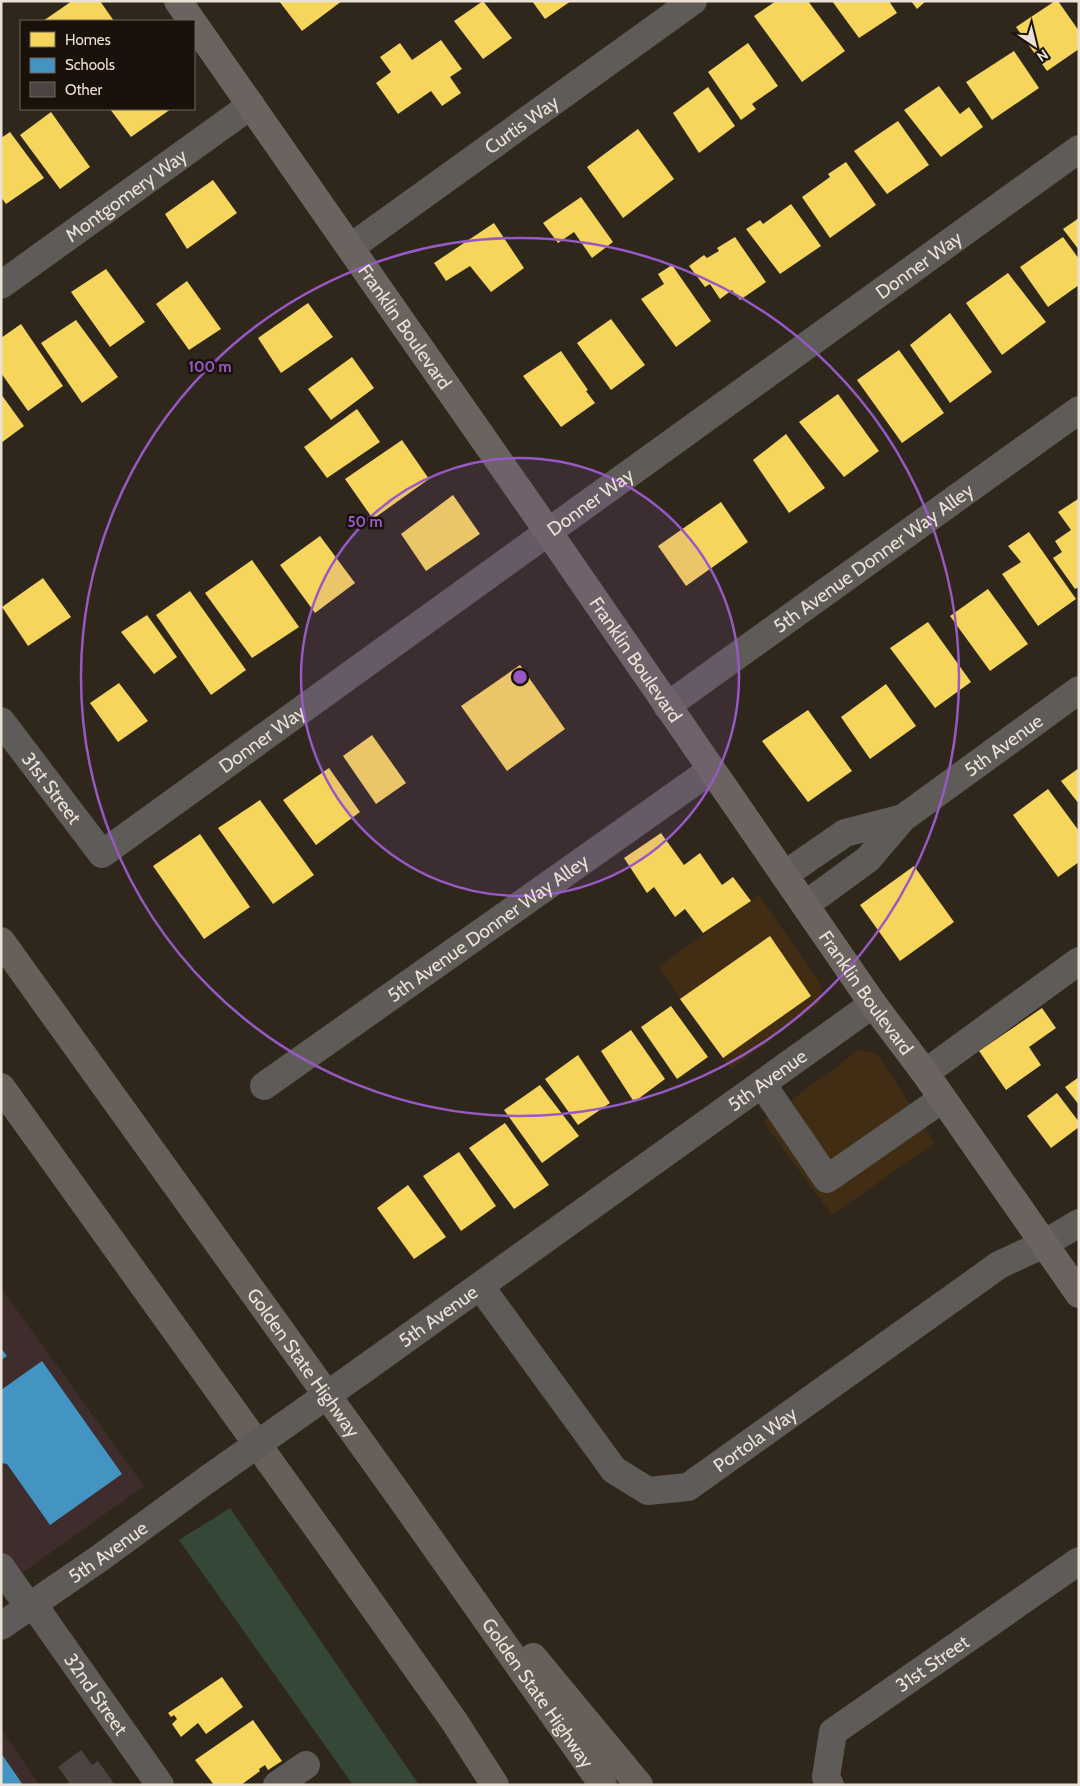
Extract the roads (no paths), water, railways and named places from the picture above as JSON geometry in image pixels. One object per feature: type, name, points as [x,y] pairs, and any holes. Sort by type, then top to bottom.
[{"type":"highway","name":"Golden State Highway","points":[[1,941],[398,1494],[603,1785]]},
{"type":"highway","points":[[1,1087],[320,1530],[500,1785]]},
{"type":"highway","points":[[398,1494],[639,1785]]},
{"type":"highway","points":[[454,1721],[495,1785]]},
{"type":"main road","name":"Franklin Boulevard","points":[[178,1],[191,20]]},
{"type":"main road","name":"Franklin Boulevard","points":[[195,26],[351,247],[873,1004],[925,1074],[1079,1294]]},
{"type":"street","name":"Curtis Way","points":[[351,247],[693,1]]},
{"type":"street","name":"Montgomery Way","points":[[1,285],[251,105]]},
{"type":"street","name":"Donner Way","points":[[102,854],[1079,149]]},
{"type":"street","name":"5th Avenue Donner Way Alley","points":[[667,706],[1079,410]]},
{"type":"street","name":"5th Avenue","points":[[805,905],[868,859],[903,818],[1079,690]]},
{"type":"street","name":"31st Street","points":[[1,721],[102,854]]},
{"type":"street","name":"5th Avenue Donner Way Alley","points":[[264,1086],[711,770]]},
{"type":"street","name":"5th Avenue","points":[[784,875],[845,833],[903,818]]},
{"type":"street","points":[[925,1074],[1079,961]]},
{"type":"street","name":"5th Avenue","points":[[1,1626],[364,1369],[873,1004]]},
{"type":"street","points":[[762,1084],[827,1179],[942,1099]]},
{"type":"street","name":"Portola Way","points":[[480,1286],[614,1470],[648,1491],[688,1487],[999,1265],[1044,1244],[1079,1223]]},
{"type":"street","name":"31st Street","points":[[830,1785],[826,1777],[832,1732],[1077,1562]]},
{"type":"street","name":"32nd Street","points":[[1,1568],[31,1606],[160,1785]]},
{"type":"street","points":[[278,1785],[306,1765]]}]
